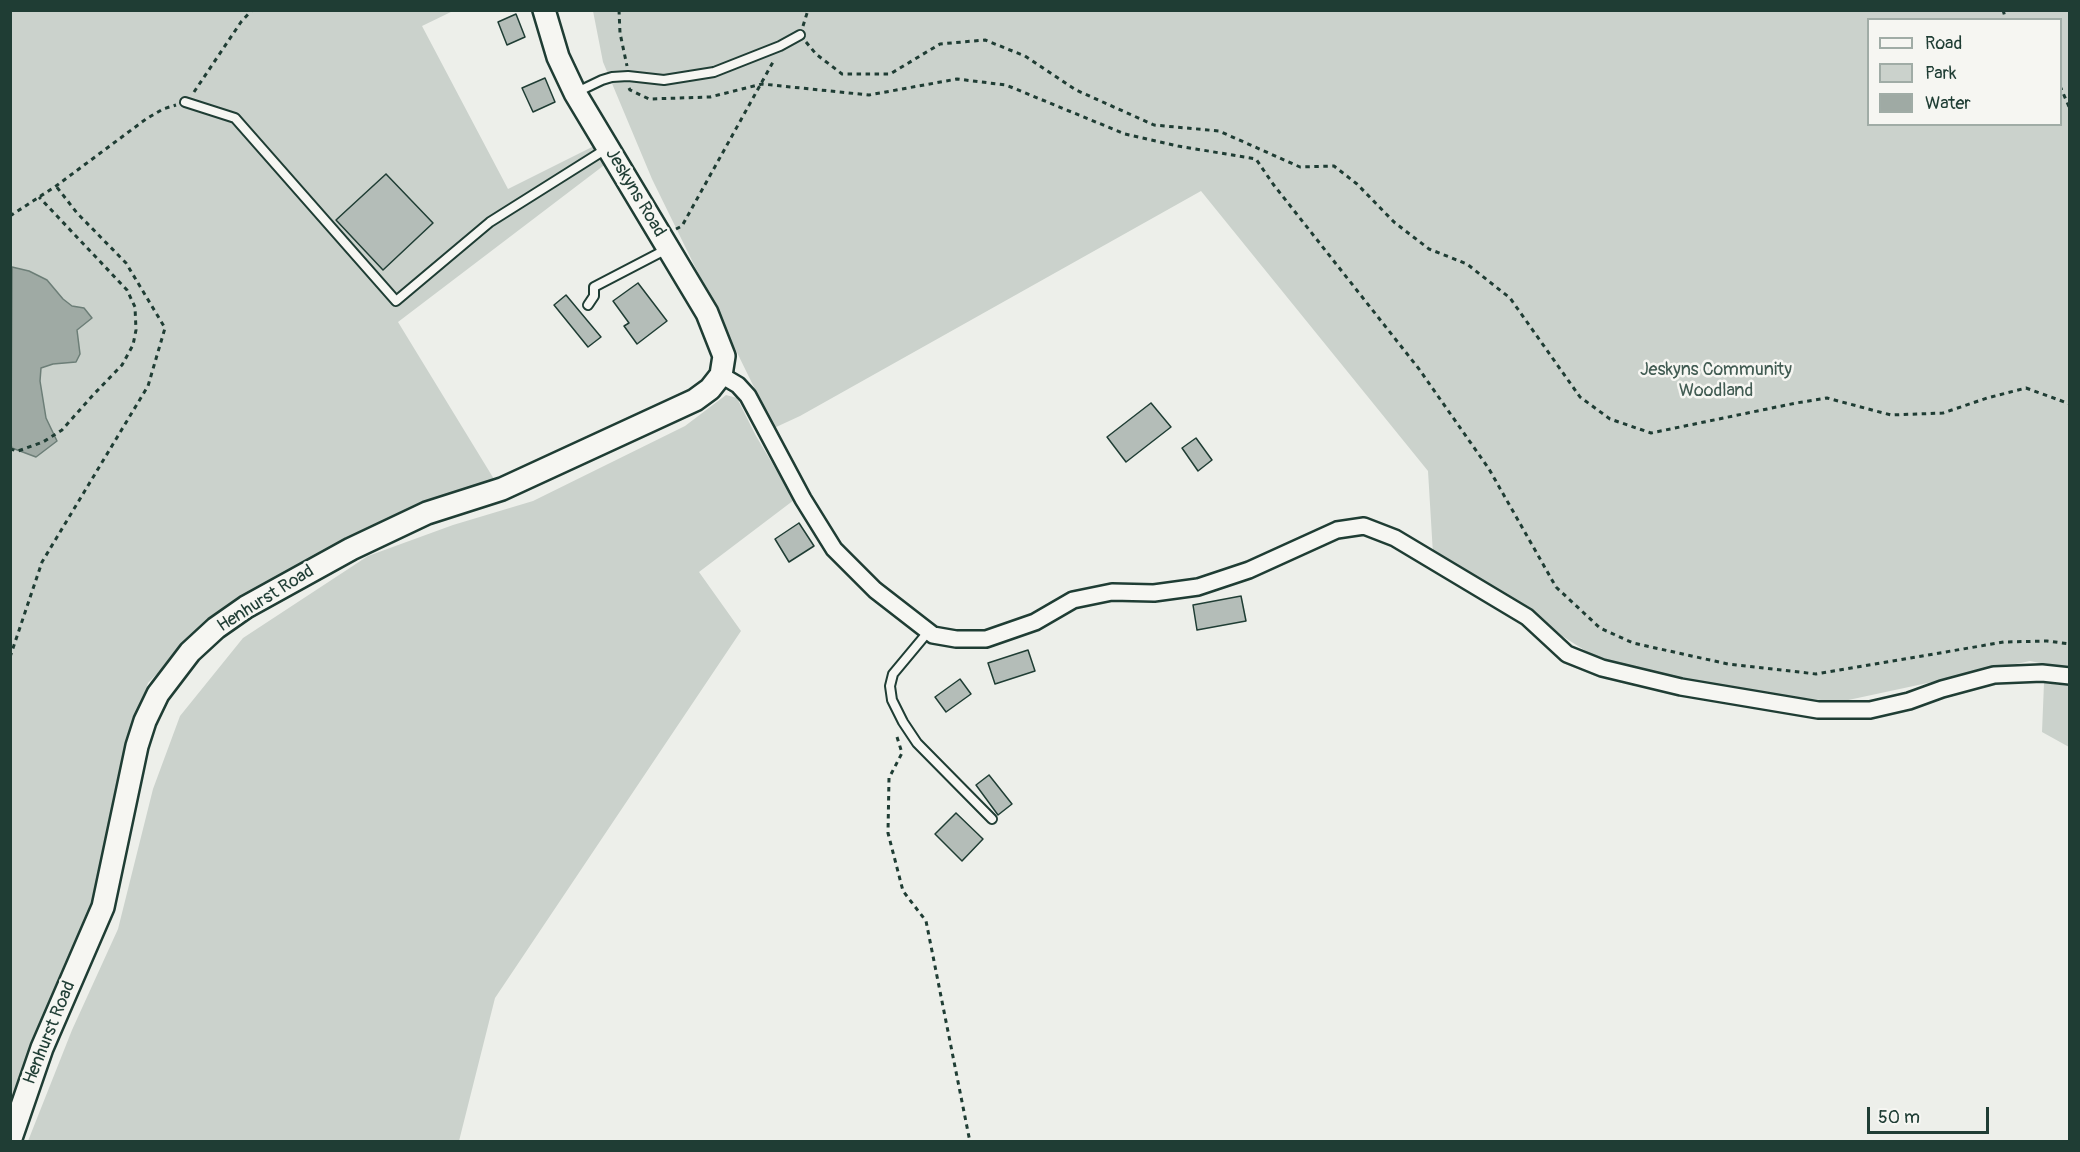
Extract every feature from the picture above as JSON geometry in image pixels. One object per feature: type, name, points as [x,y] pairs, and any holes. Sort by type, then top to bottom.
[{"type":"street","name":"Jeskyns Road","points":[[544,10],[558,57],[575,93],[665,243],[715,332],[725,363],[721,375]]},
{"type":"street","points":[[721,375],[738,385],[748,396],[803,499],[834,549],[875,590],[933,635],[956,639],[986,639],[1035,621],[1073,600],[1112,592],[1154,593],[1198,586],[1249,570],[1336,530],[1364,526],[1395,538],[1461,580],[1527,617],[1567,654],[1602,668],[1681,687],[1818,710],[1870,710],[1909,701],[1942,689],[1994,675],[2042,673],[2070,676]]},
{"type":"street","name":"Henhurst Road","points":[[10,1141],[42,1048],[103,907],[137,746],[145,721],[161,689],[190,652],[206,636],[246,607],[351,549],[428,513],[502,489],[695,400],[710,389],[721,375]]},
{"type":"lane","points":[[575,93],[602,80],[628,76],[664,80],[714,72],[780,46],[800,35]]},
{"type":"lane","points":[[185,102],[235,118],[396,302],[490,222],[608,148]]},
{"type":"lane","points":[[588,305],[594,296],[594,287],[665,243]]},
{"type":"lane","points":[[928,632],[893,674],[890,686],[892,700],[917,743],[992,819]]},
{"type":"path","points":[[10,216],[56,186],[146,118],[163,109],[185,102],[185,98],[195,90],[241,22],[252,10]]},
{"type":"path","points":[[619,10],[620,33],[630,90],[650,99],[710,96],[762,84],[869,95],[957,78],[1006,85],[1125,134],[1178,146],[1256,159],[1273,184],[1425,378],[1489,470],[1556,587],[1600,628],[1633,643],[1728,664],[1816,674],[2004,642],[2047,641],[2070,644]]},
{"type":"path","points":[[808,10],[800,35],[816,54],[842,74],[890,74],[940,44],[985,40],[1025,56],[1076,90],[1154,125],[1219,131],[1300,168],[1334,166],[1357,184],[1394,222],[1429,249],[1467,264],[1510,298],[1580,397],[1610,419],[1650,433],[1827,398],[1891,416],[1943,413],[2026,388],[2070,404]]},
{"type":"path","points":[[665,243],[682,226],[762,84],[780,46]]},
{"type":"path","points":[[2062,89],[2070,109]]},
{"type":"path","points":[[10,657],[42,562],[148,386],[165,328],[126,263],[77,213],[56,186]]},
{"type":"path","points":[[10,449],[18,451],[43,442],[62,429],[122,365],[133,345],[137,319],[134,304],[127,290],[39,197]]},
{"type":"path","points":[[896,731],[902,753],[889,778],[888,833],[903,891],[926,921],[970,1142]]},
{"type":"green space","points":[[11,11],[453,11],[422,26],[508,189],[594,146],[607,163],[398,322],[497,484],[191,639],[148,683],[135,722],[93,913],[15,1091],[11,1109]]},
{"type":"green space","name":"Jeskyns Community Woodland","points":[[593,11],[2069,11],[2069,669],[2030,661],[1839,702],[1740,691],[1600,660],[1433,554],[1428,471],[1201,191],[800,416],[774,428],[652,179],[603,62]]},
{"type":"green space","points":[[726,395],[737,398],[756,436],[794,500],[699,572],[741,631],[495,998],[459,1141],[28,1141],[72,1030],[118,929],[153,789],[180,716],[243,638],[368,556],[453,525],[533,501],[685,426]]},
{"type":"green space","points":[[2044,683],[2069,686],[2069,747],[2042,732]]},
{"type":"water","points":[[12,267],[29,271],[47,280],[63,299],[72,306],[84,308],[92,318],[77,330],[80,354],[76,362],[53,364],[41,368],[40,381],[46,418],[57,441],[36,457],[12,448],[11,445]]},
{"type":"building","points":[[516,14],[525,37],[507,45],[498,22]]},
{"type":"building","points":[[545,78],[555,102],[533,112],[522,88]]},
{"type":"building","points":[[386,174],[433,223],[383,270],[336,220]]},
{"type":"building","points":[[638,283],[667,321],[637,344],[624,326],[629,323],[613,301]]},
{"type":"building","points":[[566,295],[601,337],[588,347],[554,305]]},
{"type":"building","points":[[1151,403],[1171,427],[1126,462],[1107,437]]},
{"type":"building","points":[[1196,438],[1212,460],[1198,471],[1182,448]]},
{"type":"building","points":[[799,523],[814,546],[789,562],[775,539]]},
{"type":"building","points":[[1241,596],[1246,621],[1197,630],[1193,605]]},
{"type":"building","points":[[1028,650],[1035,671],[995,684],[988,663]]},
{"type":"building","points":[[960,679],[971,694],[946,712],[935,697]]},
{"type":"building","points":[[989,775],[1012,804],[998,815],[976,785]]},
{"type":"building","points":[[956,813],[983,839],[962,861],[935,834]]}]
